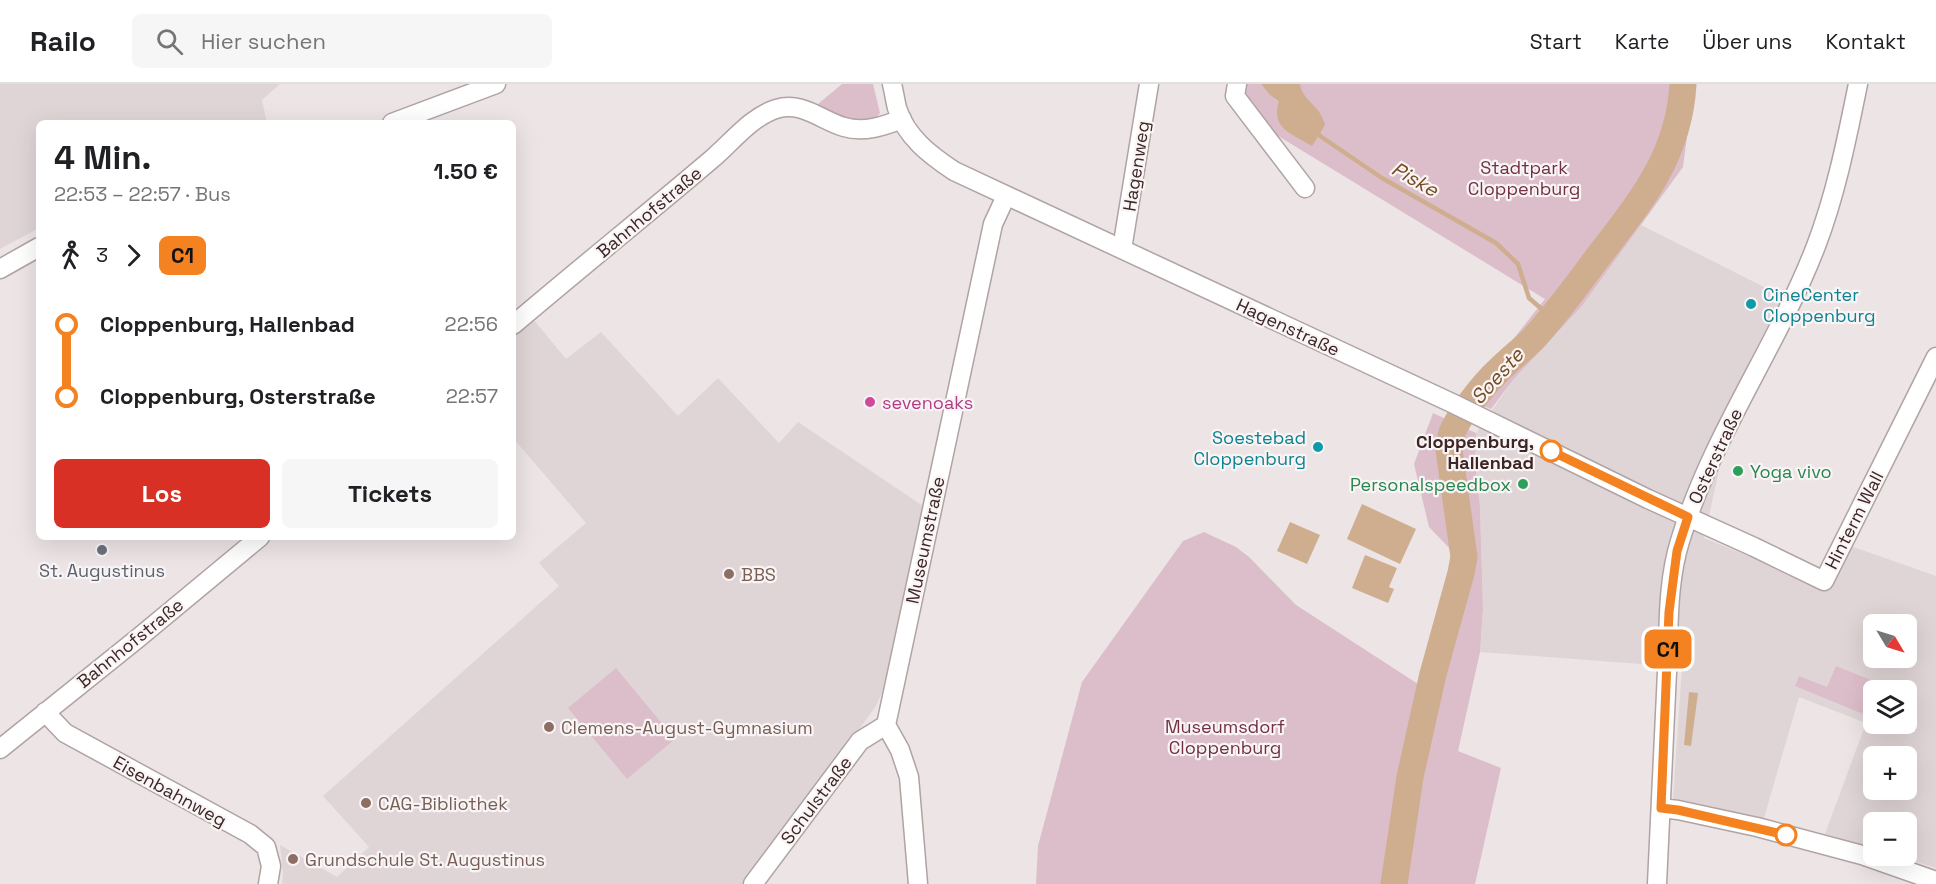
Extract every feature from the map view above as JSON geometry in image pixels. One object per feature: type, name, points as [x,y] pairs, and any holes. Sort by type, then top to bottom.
[{"type":"street","points":[[400,120],[496,84]]},
{"type":"street","name":"Hagenweg","points":[[1122,249],[1149,84]]},
{"type":"street","points":[[1237,84],[1235,96],[1305,188]]},
{"type":"street","name":"Osterstraße","points":[[1657,884],[1669,612],[1677,551],[1688,517],[1718,444],[1766,351],[1815,247],[1833,192],[1858,84]]},
{"type":"street","name":"Hagenstraße","points":[[895,88],[902,119],[916,141],[954,171],[1454,404],[1688,517]]},
{"type":"street","name":"Bahnhofstraße","points":[[516,322],[761,115],[788,106],[810,111],[844,127],[862,130],[885,126],[902,119]]},
{"type":"street","name":"Museumstraße","points":[[886,725],[993,224],[1006,196]]},
{"type":"street","points":[[0,269],[36,250]]},
{"type":"street","name":"Hinterm Wall","points":[[1688,517],[1824,581],[1936,357]]},
{"type":"street","name":"Bahnhofstraße","points":[[0,749],[256,540]]},
{"type":"street","name":"Eisenbahnweg","points":[[45,712],[65,733],[250,834],[266,847],[271,866],[268,884]]},
{"type":"street","points":[[886,725],[900,750],[909,777],[918,884]]},
{"type":"street","name":"Schulstraße","points":[[753,884],[860,741],[886,725]]},
{"type":"street","points":[[1661,808],[1757,827],[1862,855],[1936,881]]},
{"type":"shaded area","points":[[0,84],[280,84],[262,100],[266,120],[36,120],[36,230],[0,249]]},
{"type":"shaded area","points":[[1261,84],[1300,84],[1304,95],[1319,112],[1325,125],[1312,146],[1285,130],[1280,124],[1277,110],[1279,101],[1270,95]]},
{"type":"shaded area","points":[[1641,225],[1774,292],[1804,301],[1722,457],[1704,538],[1819,585],[1845,544],[1936,576],[1936,868],[1917,862],[1917,812],[1863,812],[1863,846],[1825,834],[1863,731],[1863,734],[1917,734],[1917,680],[1863,680],[1863,722],[1799,697],[1764,818],[1673,799],[1682,667],[1480,652],[1483,609],[1480,507],[1475,461],[1476,433],[1513,380],[1582,306]]},
{"type":"shaded area","points":[[533,319],[566,359],[601,332],[678,416],[718,378],[779,443],[798,422],[923,506],[888,679],[876,706],[746,884],[282,884],[280,845],[337,877],[369,847],[323,796],[559,586],[539,563],[586,523],[516,441],[516,333]]},
{"type":"shaded area","points":[[1362,504],[1416,529],[1400,564],[1347,539]]},
{"type":"shaded area","points":[[1290,522],[1320,535],[1307,564],[1277,551]]},
{"type":"shaded area","points":[[1365,555],[1397,568],[1389,587],[1394,589],[1388,603],[1352,588]]},
{"type":"shaded area","points":[[1689,692],[1698,693],[1691,746],[1684,745]]},
{"type":"green space","points":[[842,84],[873,84],[880,113],[874,119],[859,122],[818,107],[818,104]]},
{"type":"green space","name":"Stadtpark Cloppenburg","points":[[1245,84],[1694,84],[1683,167],[1582,306],[1513,380],[1491,409],[1466,399],[1545,299],[1260,125],[1242,105]]},
{"type":"green space","name":"Museumsdorf Cloppenburg","points":[[1433,413],[1476,433],[1475,461],[1480,507],[1483,609],[1480,652],[1458,751],[1501,768],[1475,884],[1036,884],[1038,846],[1082,682],[1183,541],[1204,532],[1236,547],[1249,557],[1296,605],[1418,684],[1454,553],[1429,527],[1414,464]]},
{"type":"green space","points":[[1836,666],[1871,680],[1863,680],[1863,714],[1795,686],[1799,676],[1827,687]]},
{"type":"green space","points":[[616,668],[675,739],[627,779],[568,708]]},
{"type":"waterway","name":"Soeste","points":[[1394,884],[1410,777],[1433,674],[1464,557],[1449,450],[1451,436],[1459,420],[1479,392],[1533,339],[1567,299],[1642,197],[1655,177],[1674,134],[1683,84]]},
{"type":"waterway","name":"Piske","points":[[1318,133],[1382,178],[1496,243],[1518,264],[1529,298],[1552,318]]},
{"type":"bus line","name":"C1","points":[[1551,451],[1688,517],[1677,551],[1669,612],[1661,808],[1786,835]]},
{"type":"place","name":"CineCenter Cloppenburg","points":[[1751,304]]},
{"type":"place","name":"sevenoaks","points":[[870,402]]},
{"type":"place","name":"Soestebad Cloppenburg","points":[[1318,447]]},
{"type":"place","name":"Cloppenburg, Hallenbad","points":[[1551,451]]},
{"type":"place","name":"Yoga vivo","points":[[1738,471]]},
{"type":"place","name":"Personalspeedbox","points":[[1523,484]]},
{"type":"place","name":"St. Augustinus","points":[[102,550]]},
{"type":"place","name":"BBS","points":[[729,574]]},
{"type":"place","name":"Clemens-August-Gymnasium","points":[[549,727]]},
{"type":"place","name":"CAG-Bibliothek","points":[[366,803]]},
{"type":"place","name":"Grundschule St. Augustinus","points":[[293,859]]}]
